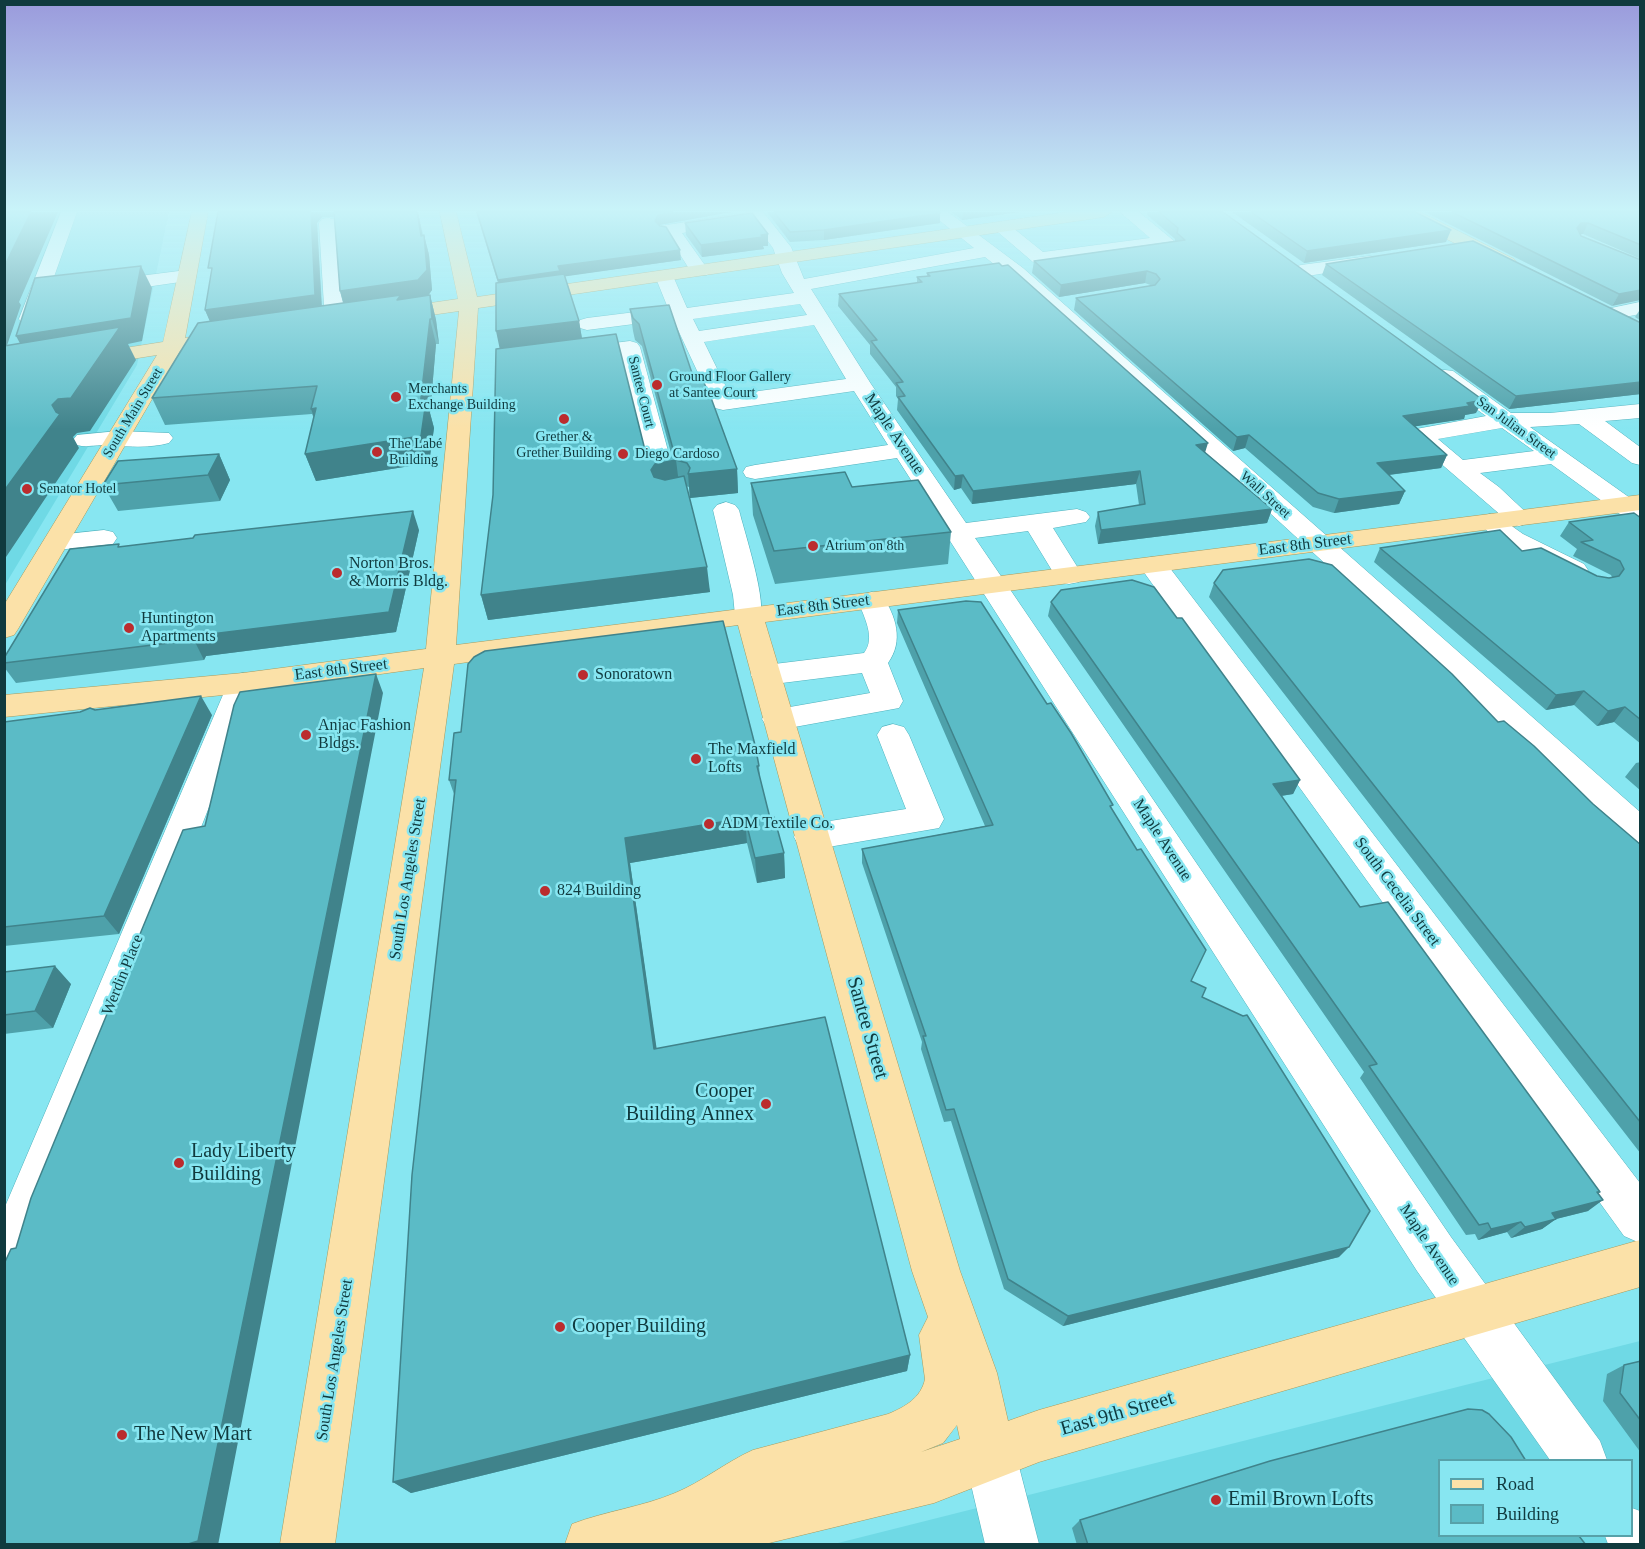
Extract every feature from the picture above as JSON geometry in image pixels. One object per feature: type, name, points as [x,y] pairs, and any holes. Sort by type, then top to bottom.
[{"type":"main road","name":"South Main Street","points":[[4,629],[173,345],[185,284]]},
{"type":"main road","name":"South Los Angeles Street","points":[[307,1545],[441,657],[470,315],[464,284]]},
{"type":"main road","points":[[326,324],[468,303],[674,299],[688,284]]},
{"type":"main road","points":[[8,373],[249,334]]},
{"type":"main road","name":"East 8th Street","points":[[4,706],[243,683],[993,584],[1519,518],[1635,508]]},
{"type":"main road","name":"Santee Street","points":[[749,615],[936,1271],[972,1373],[990,1455]]},
{"type":"main road","name":"East 9th Street","points":[[592,1545],[687,1517],[754,1520],[934,1476],[1039,1436],[1641,1264]]},
{"type":"main road","points":[[687,1517],[753,1477],[888,1440],[925,1425],[946,1398],[950,1379],[936,1271]]},
{"type":"street","points":[[8,373],[42,284]]},
{"type":"street","points":[[326,324],[327,284]]},
{"type":"street","points":[[674,299],[766,284]]},
{"type":"street","name":"Maple Avenue","points":[[796,284],[1428,1244],[1580,1459]]},
{"type":"street","name":"Wall Street","points":[[1028,284],[1641,832]]},
{"type":"street","points":[[587,324],[692,292]]},
{"type":"street","points":[[674,299],[723,403],[860,384]]},
{"type":"street","points":[[1053,306],[1077,302]]},
{"type":"street","points":[[1603,311],[1635,317]]},
{"type":"street","points":[[692,338],[818,319]]},
{"type":"street","name":"Santee Court","points":[[552,357],[628,339],[666,486]]},
{"type":"street","name":"San Julian Street","points":[[1431,366],[1555,456],[1635,508]]},
{"type":"street","points":[[1519,518],[1422,437],[1424,434],[1506,420],[1550,420],[1641,411]]},
{"type":"street","points":[[1584,417],[1630,441],[1641,458]]},
{"type":"street","points":[[85,440],[161,438]]},
{"type":"street","points":[[755,472],[904,450]]},
{"type":"street","points":[[1458,468],[1555,456]]},
{"type":"street","name":"Santee Street","points":[[715,502],[747,595],[749,615]]},
{"type":"street","points":[[960,532],[1077,517]]},
{"type":"street","points":[[1036,522],[1070,576]]},
{"type":"street","points":[[1490,522],[1514,540],[1599,582]]},
{"type":"street","points":[[57,542],[104,538]]},
{"type":"street","name":"South Cecelia Street","points":[[1153,565],[1641,1220]]},
{"type":"street","points":[[766,675],[873,662],[882,654],[885,641],[872,601]]},
{"type":"street","points":[[778,719],[888,701],[873,662]]},
{"type":"street","name":"Werdin Place","points":[[4,1266],[118,954],[243,683]]},
{"type":"street","points":[[811,837],[927,819],[893,735]]},
{"type":"street","name":"Santee Street","points":[[990,1455],[1012,1545]]},
{"type":"shaded area","points":[[5,284],[154,284],[137,365],[5,585]]},
{"type":"shaded area","points":[[1640,1341],[1640,1544],[834,1544]]},
{"type":"building","points":[[33,284],[137,284],[131,318],[16,336]]},
{"type":"building","points":[[209,284],[314,284],[315,295],[205,310]]},
{"type":"building","points":[[339,284],[388,284],[340,291]]},
{"type":"building","points":[[496,284],[567,284],[579,321],[496,331]]},
{"type":"building","points":[[906,284],[1030,284],[1208,443],[1196,445],[1272,509],[1101,530],[1098,512],[1145,504],[1140,471],[973,491],[963,475],[955,476],[898,397],[905,396],[896,383],[903,382],[871,341],[877,340],[839,294]]},
{"type":"building","points":[[1323,284],[1483,400],[1467,403],[1470,406],[1403,416],[1447,455],[1377,463],[1405,491],[1339,499],[1318,493],[1249,435],[1237,437],[1076,298],[1155,285]]},
{"type":"building","points":[[1355,284],[1562,284],[1641,323],[1641,382],[1516,396]]},
{"type":"building","points":[[1599,284],[1641,284],[1641,290],[1619,294]]},
{"type":"building","points":[[401,295],[397,300],[430,295],[432,319],[430,319],[421,398],[421,402],[426,401],[421,436],[305,454],[316,408],[311,409],[317,386],[152,398],[198,323]]},
{"type":"building","points":[[669,305],[693,376],[700,375],[710,395],[737,469],[688,474],[690,468],[687,463],[676,460],[655,464],[651,470],[654,477],[665,480],[684,476],[707,567],[481,595],[493,495],[496,349],[616,334],[645,450],[649,456],[660,458],[669,456],[673,449],[639,324],[633,318],[630,309]]},
{"type":"building","points":[[120,327],[71,398],[58,399],[52,405],[60,414],[4,491],[4,346]]},
{"type":"building","points":[[219,454],[208,475],[103,485],[118,461]]},
{"type":"building","points":[[845,472],[852,487],[918,480],[951,532],[774,551],[751,483]]},
{"type":"building","points":[[413,511],[389,612],[195,636],[194,640],[4,663],[4,658],[70,549],[119,544],[118,547],[193,538],[195,535]]},
{"type":"building","points":[[1634,513],[1641,518],[1641,720],[1625,707],[1608,711],[1584,691],[1556,695],[1380,548],[1500,530],[1522,551],[1541,548],[1597,576],[1609,578],[1619,576],[1624,569],[1620,561],[1581,542],[1593,540],[1569,522]]},
{"type":"building","points":[[1309,559],[1332,565],[1452,674],[1498,722],[1504,721],[1534,746],[1593,804],[1641,845],[1641,1123],[1214,583],[1223,570]]},
{"type":"building","points":[[1132,580],[1154,587],[1177,618],[1182,618],[1300,780],[1273,784],[1360,907],[1388,902],[1600,1192],[1597,1192],[1603,1200],[1552,1213],[1556,1219],[1525,1227],[1521,1222],[1491,1229],[1488,1223],[1479,1225],[1369,1066],[1377,1064],[1051,602],[1061,590]]},
{"type":"building","points":[[966,601],[981,602],[1047,704],[1051,703],[1071,733],[1113,805],[1110,806],[1137,850],[1141,849],[1206,950],[1191,981],[1206,988],[1202,997],[1243,1016],[1247,1015],[1370,1211],[1349,1247],[1068,1316],[1008,1279],[954,1109],[946,1110],[923,1036],[926,1036],[862,849],[993,825],[898,610]]},
{"type":"building","points":[[723,621],[755,745],[759,766],[757,766],[770,818],[774,817],[784,853],[755,858],[745,818],[625,838],[654,1049],[825,1017],[910,1355],[393,1482],[412,1175],[456,780],[449,780],[454,733],[461,732],[468,664],[474,657],[485,651]]},
{"type":"building","points":[[376,674],[198,1541],[185,1545],[4,1545],[4,1264],[11,1249],[16,1248],[31,1198],[183,830],[205,826],[234,705],[240,692]]},
{"type":"building","points":[[201,696],[104,916],[4,927],[4,722],[80,712],[90,708],[95,710]]},
{"type":"building","points":[[55,966],[35,1011],[4,1015],[4,972]]},
{"type":"building","points":[[1641,1361],[1641,1421],[1620,1393],[1624,1365]]},
{"type":"building","points":[[1468,1409],[1482,1410],[1489,1414],[1511,1437],[1525,1459],[1438,1459],[1438,1537],[1580,1537],[1586,1545],[1088,1545],[1080,1520],[1270,1461]]},
{"type":"place","name":"Ground Floor Gallery at Santee Court","points":[[657,385]]},
{"type":"place","name":"Merchants Exchange Building","points":[[396,397]]},
{"type":"place","name":"Grether & Grether Building","points":[[564,419]]},
{"type":"place","name":"The Labé Building","points":[[377,452]]},
{"type":"place","name":"Diego Cardoso","points":[[623,454]]},
{"type":"place","name":"Senator Hotel","points":[[27,489]]},
{"type":"place","name":"Atrium on 8th","points":[[813,546]]},
{"type":"place","name":"Norton Bros. & Morris Bldg.","points":[[337,573]]},
{"type":"place","name":"Huntington Apartments","points":[[129,628]]},
{"type":"place","name":"Sonoratown","points":[[583,675]]},
{"type":"place","name":"Anjac Fashion Bldgs.","points":[[306,735]]},
{"type":"place","name":"The Maxfield Lofts","points":[[696,759]]},
{"type":"place","name":"ADM Textile Co.","points":[[709,824]]},
{"type":"place","name":"824 Building","points":[[545,891]]},
{"type":"place","name":"Cooper Building Annex","points":[[766,1104]]},
{"type":"place","name":"Lady Liberty Building","points":[[179,1163]]},
{"type":"place","name":"Cooper Building","points":[[560,1327]]},
{"type":"place","name":"The New Mart","points":[[122,1435]]},
{"type":"place","name":"Emil Brown Lofts","points":[[1216,1500]]}]
